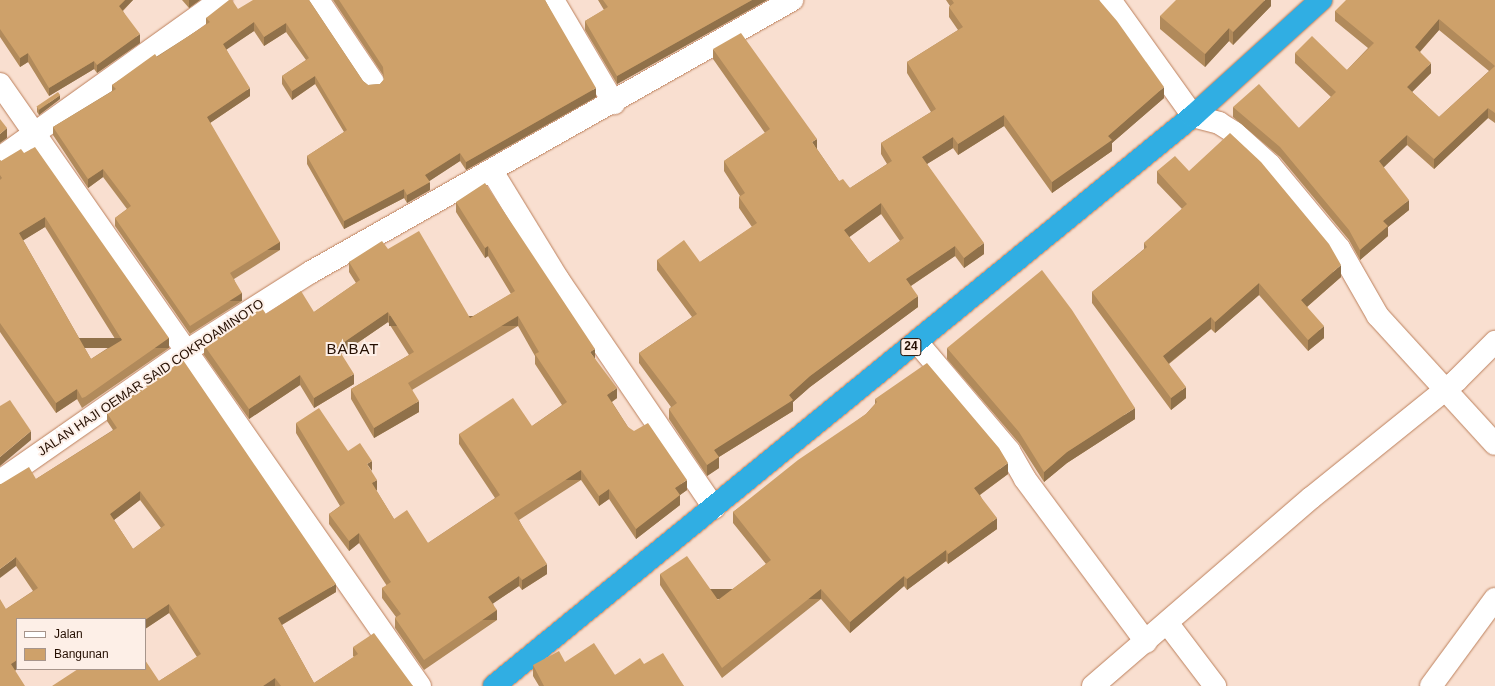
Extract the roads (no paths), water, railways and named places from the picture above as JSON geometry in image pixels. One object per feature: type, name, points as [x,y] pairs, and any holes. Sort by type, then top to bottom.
[{"type":"highway","name":"24","points":[[494,686],[1193,116],[1321,0]]},
{"type":"street","points":[[0,158],[222,0]]},
{"type":"street","points":[[318,0],[373,82]]},
{"type":"street","points":[[553,0],[614,104]]},
{"type":"street","name":"JALAN HAJI OEMAR SAID COKROAMINOTO","points":[[0,481],[188,350],[311,272],[614,104],[792,0]]},
{"type":"street","points":[[1110,0],[1193,116],[1219,123],[1235,133],[1270,165],[1339,248],[1378,316],[1495,444]]},
{"type":"street","points":[[0,84],[188,350],[420,686]]},
{"type":"street","points":[[492,171],[558,279],[714,508]]},
{"type":"street","points":[[917,342],[1009,451],[1026,479],[1146,642]]},
{"type":"street","points":[[1093,686],[1168,624],[1311,498],[1446,390],[1495,342]]},
{"type":"street","points":[[1431,686],[1495,599]]},
{"type":"street","points":[[1168,624],[1215,686]]},
{"type":"district","name":"BABAT","points":[[353,349]]}]
